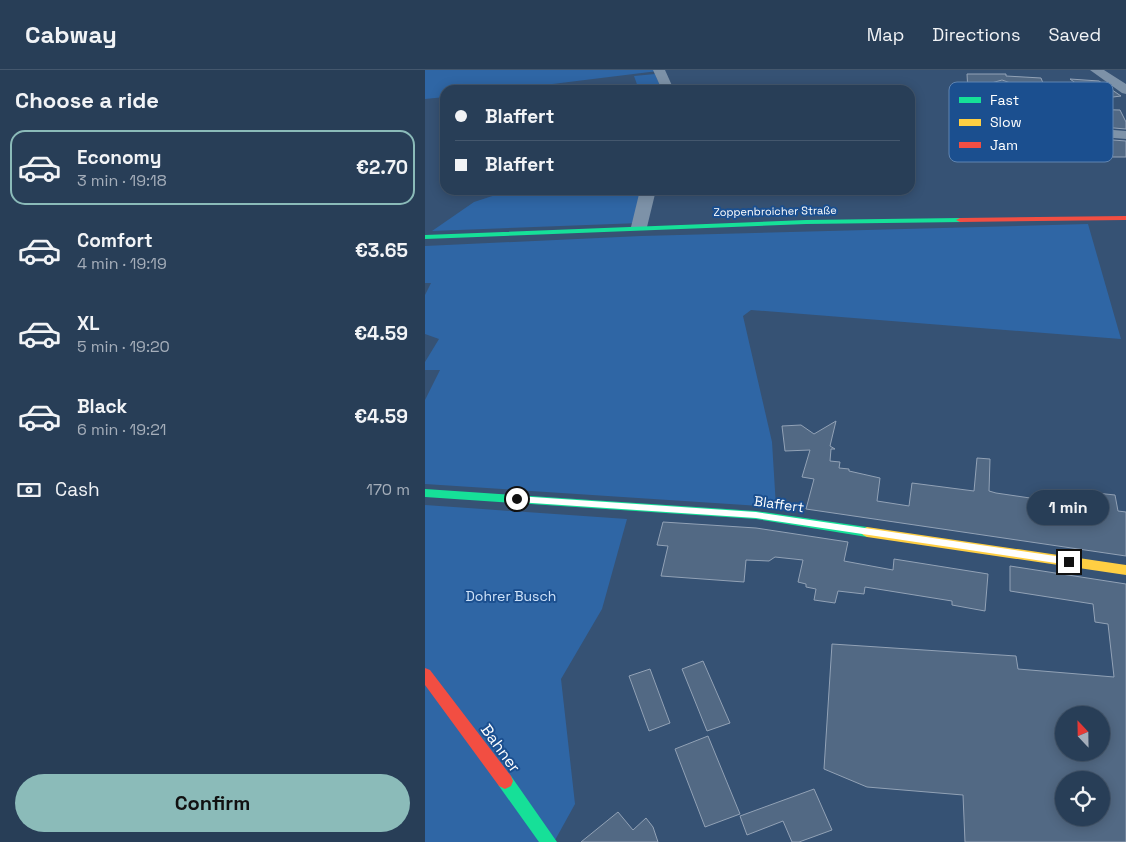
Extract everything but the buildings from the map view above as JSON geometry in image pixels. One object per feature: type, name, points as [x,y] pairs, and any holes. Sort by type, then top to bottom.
[{"type":"main road","name":"Zoppenbroicher Straße","points":[[425,236],[806,222],[1126,218]]},
{"type":"main road","name":"Blaffert","points":[[425,493],[756,515],[1126,570]]},
{"type":"main road","name":"Bahner","points":[[425,674],[481,747],[549,842]]},
{"type":"street","points":[[659,70],[666,85]]},
{"type":"street","points":[[1096,70],[1126,90]]},
{"type":"street","points":[[1113,134],[1126,135]]},
{"type":"street","points":[[639,227],[647,195]]},
{"type":"green space","points":[[425,70],[666,70],[544,85],[440,85],[440,98],[425,99]]},
{"type":"green space","points":[[655,74],[660,85],[637,85],[634,76]]},
{"type":"green space","points":[[496,195],[647,195],[640,223],[432,231],[474,202]]},
{"type":"green space","points":[[1088,224],[1121,339],[751,310],[743,316],[772,442],[776,507],[425,484],[425,400],[440,370],[425,370],[425,362],[439,339],[425,334],[425,295],[431,283],[425,283],[425,246],[641,236]]},
{"type":"green space","name":"Dohrer Busch","points":[[425,505],[627,519],[602,609],[561,679],[575,804],[554,842],[425,842]]},
{"type":"traffic: fast","points":[[425,237],[806,222],[960,220]]},
{"type":"traffic: fast","points":[[425,493],[756,515],[867,532]]},
{"type":"traffic: fast","points":[[505,781],[549,842]]},
{"type":"traffic: slow","points":[[867,532],[1126,570]]},
{"type":"traffic: jam","points":[[960,220],[1126,218]]},
{"type":"traffic: jam","points":[[425,674],[505,781]]},
{"type":"route","points":[[517,499],[756,515],[1069,562]]}]
